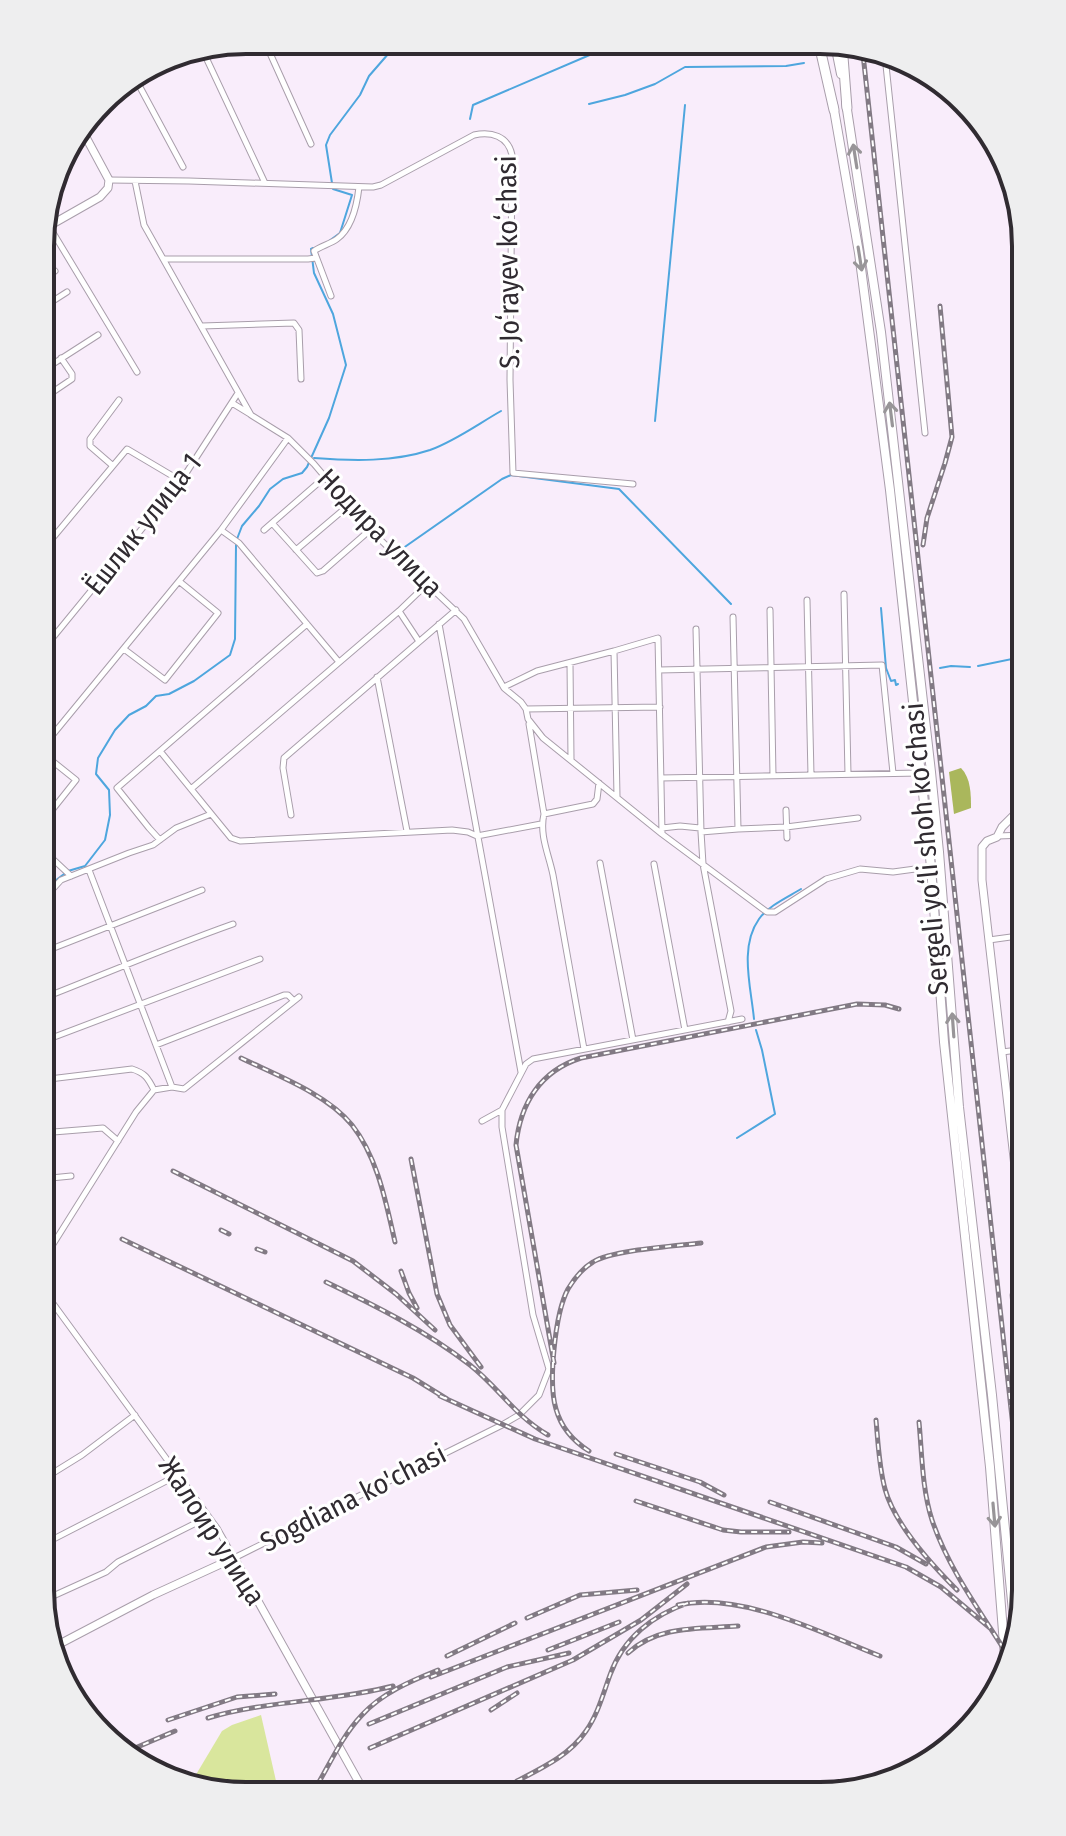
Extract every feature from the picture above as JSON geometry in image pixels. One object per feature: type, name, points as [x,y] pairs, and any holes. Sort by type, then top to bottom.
[{"type":"highway","points":[[824,54],[834,110]]},
{"type":"highway","points":[[843,56],[847,108]]},
{"type":"main road","name":"Sergeli yo‘li shoh ko‘chasi","points":[[837,55],[881,332],[934,799],[959,1107],[1012,1602]]},
{"type":"main road","name":"Sergeli yo‘li shoh ko‘chasi","points":[[834,110],[871,332],[921,773],[944,1042],[990,1467],[1004,1643]]},
{"type":"street","points":[[270,54],[311,144]]},
{"type":"street","points":[[207,59],[265,183]]},
{"type":"street","points":[[886,66],[925,433]]},
{"type":"street","points":[[139,86],[183,167]]},
{"type":"street","name":"S. Joʻrayev koʻchasi","points":[[109,180],[373,187],[478,134],[493,134],[508,143],[512,155],[510,380],[513,473],[633,484]]},
{"type":"street","points":[[56,222],[100,197],[108,188],[109,180],[87,138]]},
{"type":"street","points":[[135,181],[144,225],[251,415]]},
{"type":"street","points":[[331,296],[314,250],[340,237],[351,221],[359,187]]},
{"type":"street","points":[[54,243],[137,372]]},
{"type":"street","points":[[164,259],[316,258]]},
{"type":"street","points":[[54,300],[67,292]]},
{"type":"street","points":[[202,326],[294,323],[299,330],[301,379]]},
{"type":"street","points":[[54,363],[98,335]]},
{"type":"street","points":[[54,391],[72,379],[61,358]]},
{"type":"street","name":"Ёшлик улица 1","points":[[54,636],[181,481],[239,393]]},
{"type":"street","points":[[112,465],[89,443],[119,400]]},
{"type":"street","name":"Нодира улица","points":[[232,403],[288,438],[370,530],[456,610],[504,688],[526,709]]},
{"type":"street","points":[[54,734],[180,582],[288,438]]},
{"type":"street","points":[[55,536],[127,449],[181,481]]},
{"type":"street","points":[[264,530],[325,477]]},
{"type":"street","points":[[296,550],[349,505]]},
{"type":"street","points":[[272,523],[316,572],[321,573],[370,530]]},
{"type":"street","points":[[221,530],[236,540],[339,662]]},
{"type":"street","points":[[124,649],[165,680],[218,613],[180,582]]},
{"type":"street","points":[[191,789],[426,585]]},
{"type":"street","points":[[844,594],[848,774]]},
{"type":"street","points":[[807,600],[811,775]]},
{"type":"street","points":[[291,815],[284,758],[456,610]]},
{"type":"street","points":[[770,610],[773,776]]},
{"type":"street","points":[[399,611],[419,641]]},
{"type":"street","points":[[733,617],[738,829]]},
{"type":"street","points":[[160,840],[117,788],[307,624]]},
{"type":"street","points":[[439,624],[521,1072]]},
{"type":"street","points":[[696,629],[700,830],[703,864],[731,1011],[728,1022]]},
{"type":"street","points":[[504,688],[537,671],[658,638],[662,831]]},
{"type":"street","points":[[614,651],[617,797]]},
{"type":"street","points":[[570,663],[571,760]]},
{"type":"street","points":[[659,670],[882,665],[893,773]]},
{"type":"street","points":[[377,677],[407,831]]},
{"type":"street","points":[[584,1049],[541,824],[544,814],[526,709],[660,707]]},
{"type":"street","points":[[528,719],[543,738],[599,783],[768,911],[775,912],[826,879],[860,869],[893,872],[931,867]]},
{"type":"street","points":[[160,751],[231,838],[240,841],[452,830],[477,836],[541,824]]},
{"type":"street","points":[[54,761],[76,780],[54,808]]},
{"type":"street","points":[[661,778],[921,773]]},
{"type":"street","points":[[544,814],[593,804],[597,799],[599,783]]},
{"type":"street","points":[[786,810],[787,838]]},
{"type":"street","points":[[54,888],[68,873],[89,870],[153,845],[176,828],[211,814]]},
{"type":"street","points":[[997,837],[1012,817]]},
{"type":"street","points":[[662,831],[680,826],[700,830],[786,827],[858,818]]},
{"type":"street","points":[[1012,836],[997,837],[985,843],[981,852],[1012,1140]]},
{"type":"street","points":[[54,860],[68,873]]},
{"type":"street","points":[[600,863],[633,1040]]},
{"type":"street","points":[[654,864],[685,1030]]},
{"type":"street","points":[[89,870],[172,1087]]},
{"type":"street","points":[[54,948],[202,890]]},
{"type":"street","points":[[54,994],[233,924]]},
{"type":"street","points":[[989,940],[1012,937]]},
{"type":"street","points":[[54,1037],[260,959]]},
{"type":"street","points":[[54,1243],[136,1112],[154,1090],[184,1089],[296,999],[284,995],[156,1045]]},
{"type":"street","points":[[482,1121],[502,1110],[521,1072],[533,1059],[742,1019]]},
{"type":"street","points":[[1002,1052],[1012,1051]]},
{"type":"street","points":[[54,1078],[132,1069],[148,1077],[154,1090]]},
{"type":"street","name":"Sogdiana ko'chasi","points":[[62,1643],[519,1415],[539,1395],[549,1369],[533,1315],[502,1127],[502,1110]]},
{"type":"street","points":[[54,1132],[97,1127],[103,1128],[118,1142]]},
{"type":"street","points":[[54,1178],[71,1176]]},
{"type":"street","name":"Жалоир улица","points":[[54,1305],[217,1528],[359,1782]]},
{"type":"street","points":[[54,1472],[135,1415]]},
{"type":"street","points":[[54,1539],[178,1475]]},
{"type":"street","points":[[54,1596],[106,1572],[118,1562],[208,1517]]},
{"type":"green space","points":[[961,768],[969,782],[971,808],[954,814],[949,772]]},
{"type":"green space","points":[[261,1715],[276,1782],[221,1780],[196,1775],[222,1731]]},
{"type":"waterway","points":[[332,183],[326,145],[330,135],[360,95],[369,76],[388,54]]},
{"type":"waterway","points":[[470,119],[473,105],[592,54]]},
{"type":"waterway","points":[[589,104],[655,84],[685,67],[804,63]]},
{"type":"waterway","points":[[655,421],[685,105]]},
{"type":"waterway","points":[[329,241],[340,233],[352,195],[333,189]]},
{"type":"waterway","points":[[237,539],[242,526],[270,489],[283,479],[302,473],[307,467],[329,418],[346,365],[333,314],[314,273],[313,248]]},
{"type":"waterway","points":[[314,458],[373,460],[416,454],[448,442],[501,411]]},
{"type":"waterway","points":[[399,551],[511,475],[619,489],[731,604]]},
{"type":"waterway","points":[[54,882],[68,871],[85,866],[105,840],[110,815],[109,790],[96,774],[98,758],[115,730],[129,715],[146,706],[156,696],[169,694],[194,681],[230,655],[235,639],[236,545]]},
{"type":"waterway","points":[[881,608],[886,668],[891,681],[895,680],[898,684]]},
{"type":"waterway","points":[[978,666],[1012,659]]},
{"type":"waterway","points":[[940,668],[970,667]]},
{"type":"waterway","points":[[754,1019],[748,968],[749,942],[753,930],[768,910],[801,889]]},
{"type":"waterway","points":[[737,1138],[775,1114],[756,1030]]},
{"type":"railway","points":[[864,59],[1012,1418]]},
{"type":"railway","points":[[923,545],[927,518],[952,437],[940,306]]},
{"type":"railway","points":[[554,1363],[516,1145],[522,1116],[543,1080],[581,1058],[857,1004],[899,1009]]},
{"type":"railway","points":[[241,1058],[315,1095],[352,1125],[375,1166],[395,1242]]},
{"type":"railway","points":[[411,1159],[437,1294],[450,1325],[481,1367]]},
{"type":"railway","points":[[173,1171],[353,1261],[396,1294],[435,1330]]},
{"type":"railway","points":[[221,1230],[229,1234]]},
{"type":"railway","points":[[122,1239],[413,1378],[447,1399]]},
{"type":"railway","points":[[589,1451],[564,1428],[554,1397],[556,1331],[568,1289],[586,1267],[602,1258],[644,1249],[701,1243]]},
{"type":"railway","points":[[257,1249],[265,1252]]},
{"type":"railway","points":[[401,1271],[417,1308]]},
{"type":"railway","points":[[326,1282],[436,1341],[480,1374],[526,1419],[548,1435]]},
{"type":"railway","points":[[440,1396],[535,1439],[906,1567],[941,1587],[990,1628]]},
{"type":"railway","points":[[876,1420],[881,1472],[890,1502],[915,1543],[957,1590]]},
{"type":"railway","points":[[919,1422],[926,1496],[932,1520],[965,1589],[1003,1647]]},
{"type":"railway","points":[[616,1454],[700,1482],[724,1495]]},
{"type":"railway","points":[[636,1501],[723,1530],[789,1532]]},
{"type":"railway","points":[[770,1502],[896,1547],[926,1564]]},
{"type":"railway","points":[[431,1677],[766,1547],[822,1543]]},
{"type":"railway","points":[[370,1748],[573,1660],[641,1620],[687,1584]]},
{"type":"railway","points":[[527,1618],[580,1595],[637,1590]]},
{"type":"railway","points":[[678,1605],[702,1602],[754,1609],[807,1626],[880,1656]]},
{"type":"railway","points":[[517,1781],[555,1760],[579,1740],[594,1718],[616,1662],[631,1639],[651,1621],[688,1603]]},
{"type":"railway","points":[[548,1650],[619,1622]]},
{"type":"railway","points":[[447,1656],[515,1623]]},
{"type":"railway","points":[[628,1653],[652,1637],[666,1633],[738,1626]]},
{"type":"railway","points":[[369,1724],[507,1667],[569,1653]]},
{"type":"railway","points":[[319,1782],[354,1724],[370,1707],[397,1688],[438,1670]]},
{"type":"railway","points":[[208,1718],[393,1686]]},
{"type":"railway","points":[[491,1710],[517,1693]]},
{"type":"railway","points":[[168,1720],[237,1697],[275,1694]]},
{"type":"railway","points":[[137,1747],[175,1731]]}]
